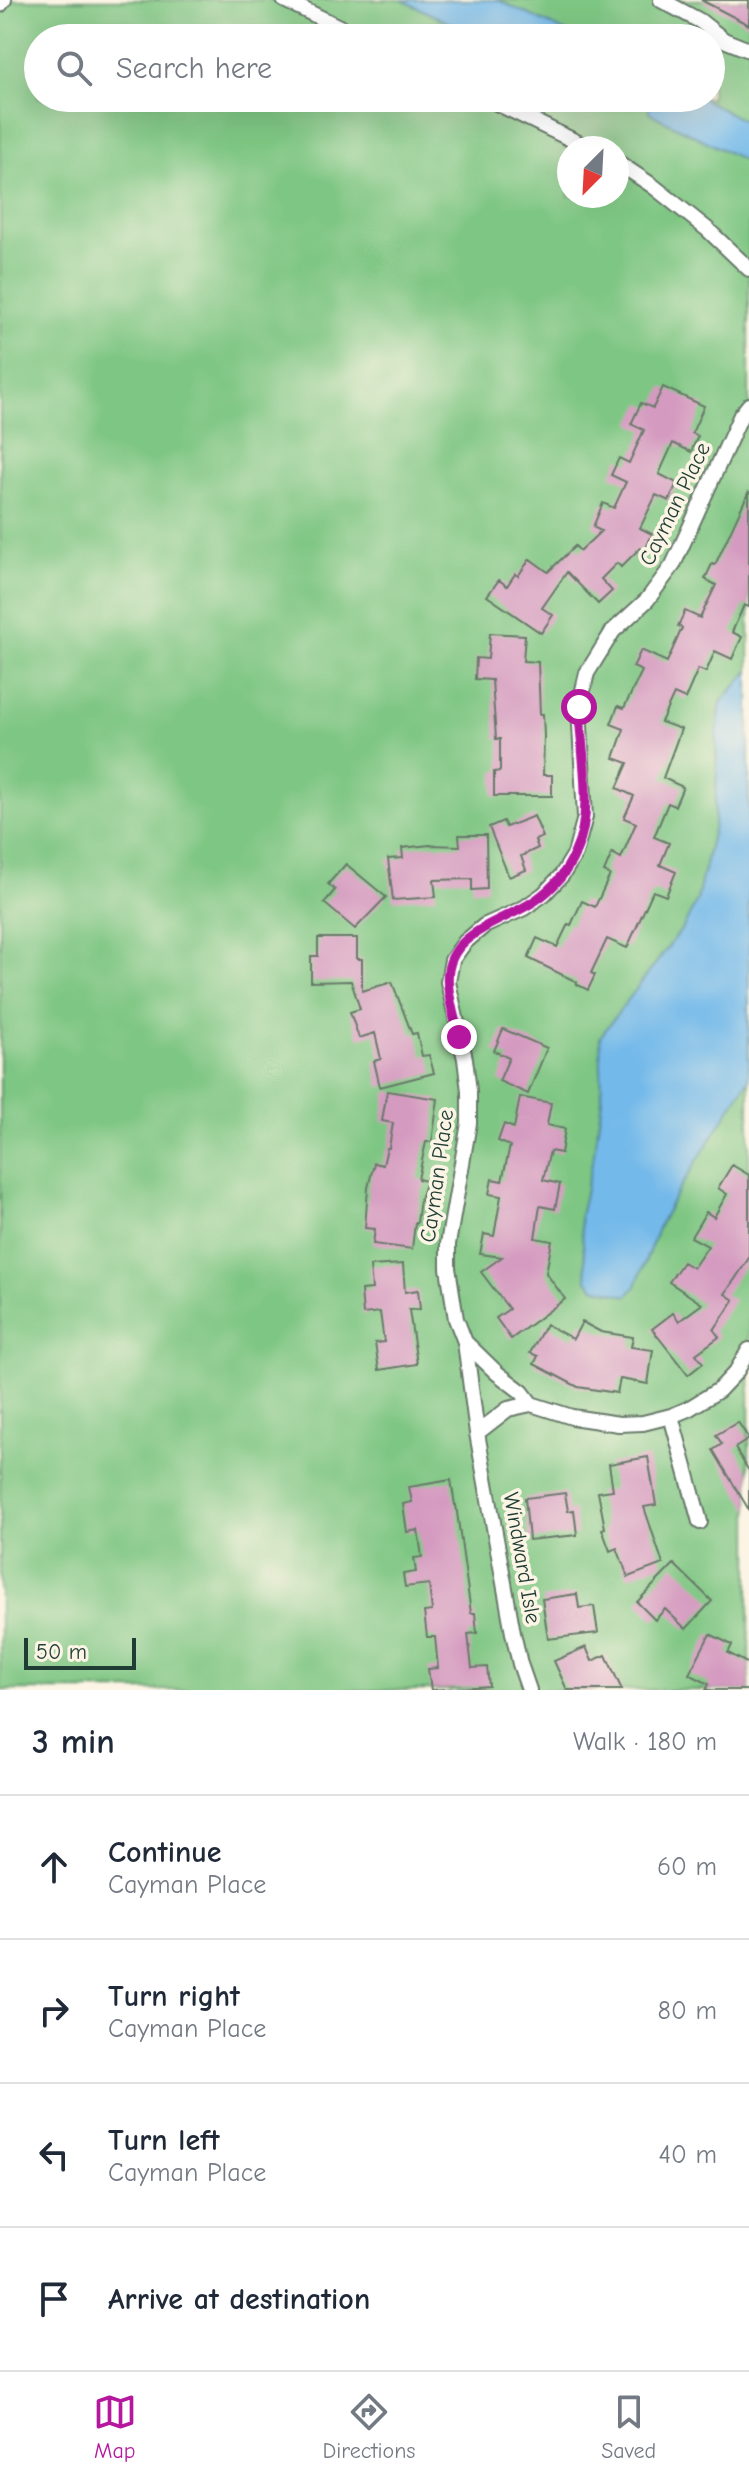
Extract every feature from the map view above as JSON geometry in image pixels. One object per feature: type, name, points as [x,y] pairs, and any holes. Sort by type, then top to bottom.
[{"type":"street","points":[[0,5],[4,0]]},
{"type":"street","points":[[284,0],[333,24]]},
{"type":"street","points":[[661,0],[704,24]]},
{"type":"street","points":[[725,40],[749,50]]},
{"type":"street","points":[[515,112],[564,136]]},
{"type":"street","points":[[629,170],[707,229],[749,269]]},
{"type":"street","name":"Cayman Place","points":[[749,405],[741,415],[673,565],[647,600],[613,631],[587,673],[579,707],[585,817],[580,842],[569,865],[554,885],[534,901],[474,933],[458,951],[449,971],[448,982],[469,1091],[469,1123],[448,1256],[456,1319],[465,1342],[522,1392],[531,1404],[596,1422],[619,1424],[643,1423],[688,1409],[719,1390],[736,1372],[749,1350]]},
{"type":"street","name":"Windward Isle","points":[[465,1342],[477,1433],[513,1633],[529,1690]]},
{"type":"street","points":[[477,1433],[508,1409],[531,1404]]},
{"type":"street","points":[[671,1416],[700,1522]]},
{"type":"green space","points":[[0,0],[749,0],[749,1690],[0,1690]]},
{"type":"water","points":[[402,0],[498,0],[549,24],[451,24]]},
{"type":"water","points":[[725,111],[749,124],[749,163],[649,112]]},
{"type":"water","points":[[749,671],[749,1079],[673,1199],[635,1288],[627,1296],[594,1287],[587,1280],[580,1216],[602,1099],[600,1037],[684,926],[697,900],[714,825],[716,739],[721,702]]},
{"type":"building","points":[[701,0],[749,0],[749,25]]},
{"type":"building","points":[[663,387],[704,406],[692,433],[698,436],[691,452],[673,443],[659,474],[677,483],[669,501],[656,495],[640,528],[652,534],[645,551],[640,548],[621,567],[617,563],[601,579],[612,591],[598,604],[567,572],[542,608],[553,615],[541,633],[487,596],[499,580],[507,586],[530,559],[548,572],[575,546],[580,551],[601,531],[593,527],[603,503],[614,508],[626,482],[611,475],[619,458],[629,463],[644,430],[631,424],[641,403],[653,408]]},
{"type":"building","points":[[749,491],[749,607],[744,605],[732,632],[742,637],[732,659],[715,651],[706,672],[698,669],[685,699],[674,694],[661,722],[681,729],[663,778],[683,787],[675,806],[668,803],[654,837],[669,843],[660,865],[676,872],[666,896],[653,891],[627,948],[607,939],[591,973],[595,975],[588,990],[528,958],[537,938],[557,947],[582,901],[595,907],[610,875],[604,872],[612,853],[621,858],[636,823],[624,818],[634,796],[617,788],[628,763],[614,758],[624,729],[611,724],[618,706],[624,708],[642,671],[633,667],[641,650],[667,662],[682,628],[678,626],[685,611],[700,618],[716,585],[705,579],[712,564],[715,565]]},
{"type":"building","points":[[490,633],[525,635],[523,661],[538,662],[544,736],[543,775],[552,775],[552,796],[494,796],[494,772],[500,771],[500,739],[496,739],[492,680],[475,679],[476,658],[488,659]]},
{"type":"building","points":[[534,816],[543,837],[535,840],[538,848],[521,856],[526,870],[509,877],[489,827],[503,821],[506,827]]},
{"type":"building","points":[[459,835],[486,835],[487,889],[472,890],[472,879],[434,880],[436,897],[393,900],[388,859],[403,858],[402,848],[460,846]]},
{"type":"building","points":[[346,864],[386,897],[355,929],[324,903],[335,890],[328,884]]},
{"type":"building","points":[[318,938],[357,938],[357,959],[362,959],[362,991],[392,982],[412,1034],[417,1033],[422,1056],[429,1055],[434,1073],[380,1087],[374,1061],[381,1059],[375,1033],[359,1038],[350,1012],[360,1009],[351,981],[311,982],[311,956],[318,956]]},
{"type":"building","points":[[503,1029],[547,1048],[528,1094],[499,1081],[509,1058],[494,1051]]},
{"type":"building","points":[[387,1091],[438,1099],[432,1142],[426,1142],[418,1179],[426,1181],[412,1249],[373,1244],[375,1229],[365,1228],[368,1188],[374,1163],[383,1165],[389,1148],[393,1123],[382,1121]]},
{"type":"building","points":[[520,1097],[551,1103],[547,1125],[565,1129],[561,1153],[550,1151],[543,1180],[560,1184],[555,1209],[540,1206],[535,1238],[552,1241],[546,1273],[565,1299],[511,1339],[496,1318],[509,1309],[481,1272],[502,1257],[480,1254],[484,1234],[494,1236],[501,1196],[489,1194],[492,1179],[502,1181],[510,1146],[498,1141],[504,1124],[514,1128]]},
{"type":"building","points":[[732,1165],[749,1175],[749,1258],[725,1294],[734,1300],[714,1330],[719,1337],[696,1354],[703,1363],[688,1375],[652,1329],[673,1313],[679,1321],[702,1304],[669,1282],[683,1262],[693,1268],[708,1246],[691,1237],[706,1212],[714,1217],[727,1194],[718,1188]]},
{"type":"building","points":[[403,1264],[405,1292],[418,1290],[420,1309],[409,1310],[417,1364],[379,1370],[375,1343],[384,1342],[380,1312],[363,1314],[361,1290],[372,1289],[370,1266]]},
{"type":"building","points":[[582,1322],[601,1332],[633,1337],[631,1347],[653,1350],[648,1384],[620,1379],[617,1393],[578,1387],[534,1364],[538,1356],[530,1353],[546,1324],[573,1339]]},
{"type":"building","points":[[738,1422],[749,1439],[735,1448],[749,1471],[749,1510],[713,1450],[722,1444],[716,1435]]},
{"type":"building","points":[[648,1457],[656,1505],[644,1507],[663,1564],[628,1577],[617,1548],[610,1551],[602,1529],[605,1528],[598,1492],[613,1490],[609,1464]]},
{"type":"building","points":[[451,1480],[471,1613],[475,1613],[477,1633],[468,1634],[472,1668],[487,1667],[489,1686],[431,1690],[428,1669],[438,1668],[435,1637],[427,1637],[424,1612],[432,1611],[429,1584],[405,1587],[403,1574],[416,1572],[414,1558],[422,1557],[418,1530],[407,1532],[403,1504],[412,1502],[409,1487]]},
{"type":"building","points":[[565,1493],[568,1511],[574,1510],[577,1535],[529,1540],[525,1498]]},
{"type":"building","points":[[674,1564],[712,1601],[686,1629],[665,1609],[655,1620],[637,1602]]},
{"type":"building","points":[[577,1594],[579,1608],[594,1606],[598,1633],[548,1639],[542,1599]]},
{"type":"building","points":[[710,1634],[732,1645],[728,1653],[749,1664],[749,1690],[706,1690],[709,1684],[689,1674]]},
{"type":"building","points":[[586,1647],[592,1661],[606,1655],[622,1690],[567,1690],[554,1661]]},
{"type":"route","points":[[459,1037],[448,982],[452,960],[465,942],[484,926],[524,908],[554,885],[569,865],[580,842],[586,805],[579,707]]}]
